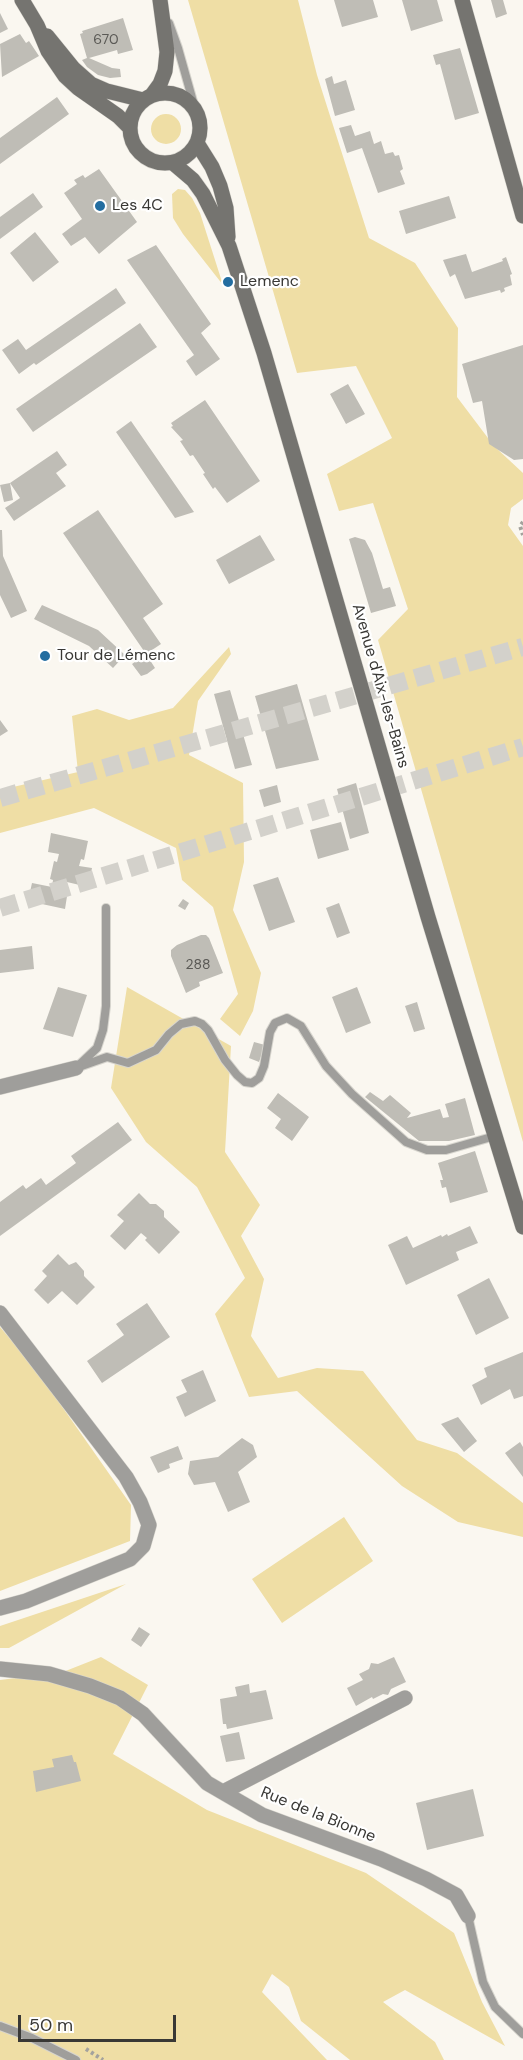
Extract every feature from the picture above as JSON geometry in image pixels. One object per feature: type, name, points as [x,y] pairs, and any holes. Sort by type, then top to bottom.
[{"type":"main road","points":[[22,0],[48,51],[65,76],[118,116],[130,128]]},
{"type":"main road","points":[[462,0],[523,216]]},
{"type":"main road","points":[[36,25],[73,68],[91,84],[107,91],[148,98],[165,92],[177,95],[188,102],[196,111],[201,127],[197,142],[191,152],[183,159],[172,163],[159,163],[148,159],[135,146],[130,128],[136,108],[148,98],[160,84],[165,71],[167,52],[160,1]]},
{"type":"main road","name":"Avenue d'Aix-les-Bains","points":[[197,142],[212,166],[220,186],[226,208],[229,246]]},
{"type":"main road","name":"Avenue d'Aix-les-Bains","points":[[172,163],[193,180],[203,194],[229,246],[264,353],[428,917],[523,1227]]},
{"type":"street","points":[[0,1087],[76,1068]]},
{"type":"street","points":[[0,1313],[126,1477],[140,1502],[149,1525],[143,1546],[130,1559],[26,1601],[0,1608]]},
{"type":"street","name":"Rue de la Bionne","points":[[0,1669],[50,1674],[120,1698],[143,1714],[207,1783],[262,1815],[381,1859],[426,1879],[456,1896],[468,1916]]},
{"type":"street","points":[[223,1792],[405,1698]]},
{"type":"lane","points":[[160,1],[178,48],[196,111]]},
{"type":"lane","points":[[76,1068],[97,1048],[103,1030],[106,982],[106,908]]},
{"type":"lane","points":[[76,1068],[107,1057],[129,1063],[156,1050],[181,1024],[195,1021],[208,1030],[225,1060],[237,1075],[245,1082],[252,1083],[259,1078],[264,1066],[270,1032],[275,1023],[287,1018],[301,1026],[326,1066],[352,1094],[406,1142],[428,1150],[446,1150],[495,1136]]},
{"type":"lane","points":[[468,1916],[483,1982],[495,2007],[523,2034]]},
{"type":"lane","points":[[0,2026],[32,2038],[76,2060]]},
{"type":"path","points":[[523,522],[520,526],[523,535]]},
{"type":"shaded area","points":[[188,0],[298,0],[317,75],[369,238],[415,263],[458,328],[457,397],[494,446],[523,473],[523,499],[511,508],[508,525],[523,546],[523,1142],[378,640],[408,609],[373,503],[339,511],[327,474],[392,438],[356,366],[297,373]]},
{"type":"shaded area","points":[[166,114],[176,119],[181,129],[176,139],[166,144],[156,139],[151,129],[156,119]]},
{"type":"shaded area","points":[[178,189],[185,190],[200,213],[223,285],[173,218],[172,194]]},
{"type":"shaded area","points":[[229,647],[231,654],[198,701],[189,755],[243,783],[244,862],[233,910],[261,973],[253,1011],[240,1036],[220,1019],[238,994],[213,907],[182,880],[176,848],[94,808],[0,833],[0,790],[78,772],[72,716],[97,709],[129,720],[173,708]]},
{"type":"shaded area","points":[[127,987],[231,1046],[225,1152],[260,1205],[241,1236],[264,1279],[251,1336],[278,1378],[317,1368],[363,1371],[417,1440],[457,1453],[523,1503],[523,1537],[458,1522],[402,1486],[297,1391],[249,1397],[215,1314],[245,1278],[197,1187],[146,1142],[111,1088]]},
{"type":"shaded area","points":[[0,1327],[35,1368],[131,1505],[130,1541],[0,1591]]},
{"type":"shaded area","points":[[344,1517],[373,1561],[282,1623],[252,1579]]},
{"type":"shaded area","points":[[126,1584],[9,1648],[0,1648],[0,1626]]},
{"type":"shaded area","points":[[101,1657],[148,1685],[113,1754],[207,1810],[366,1873],[454,1933],[482,2002],[505,2046],[405,1990],[383,2002],[435,2042],[444,2060],[350,2060],[301,2021],[289,1987],[272,1974],[262,1992],[327,2060],[0,2060],[0,1680],[63,1672]]},
{"type":"building","points":[[334,0],[373,0],[378,17],[342,27]]},
{"type":"building","points":[[402,0],[437,0],[443,21],[411,31]]},
{"type":"building","points":[[491,0],[503,0],[507,14],[496,18]]},
{"type":"building","points":[[0,13],[8,29],[0,33]]},
{"type":"building","points":[[123,18],[133,50],[118,54],[117,50],[89,58],[120,69],[121,77],[110,78],[98,75],[82,60],[87,58],[80,34],[83,33],[82,31]]},
{"type":"building","points":[[20,34],[26,43],[29,41],[39,56],[2,77],[0,44]]},
{"type":"building","points":[[460,48],[479,113],[455,120],[440,64],[436,65],[433,55]]},
{"type":"building","points":[[332,76],[334,84],[346,80],[355,110],[335,116],[325,79]]},
{"type":"building","points":[[57,97],[69,114],[0,164],[0,138]]},
{"type":"building","points":[[351,125],[355,136],[370,131],[374,144],[381,141],[385,154],[393,152],[395,156],[399,155],[403,169],[400,171],[405,184],[378,193],[362,148],[347,153],[339,128]]},
{"type":"building","name":"Les 4C","points":[[99,169],[137,222],[99,254],[85,237],[71,246],[62,234],[82,219],[64,193],[77,184],[74,180],[83,175],[85,178]]},
{"type":"building","points":[[33,193],[43,207],[0,239],[0,217]]},
{"type":"building","points":[[449,196],[456,218],[406,234],[399,211]]},
{"type":"building","points":[[35,232],[59,262],[33,282],[10,253]]},
{"type":"building","points":[[156,245],[211,324],[201,333],[220,359],[196,376],[186,361],[194,355],[127,260]]},
{"type":"building","points":[[466,254],[472,272],[503,261],[502,259],[506,257],[512,274],[510,275],[512,285],[504,288],[505,291],[501,293],[500,290],[465,299],[455,274],[450,277],[443,260]]},
{"type":"building","points":[[116,288],[126,303],[36,365],[34,363],[19,374],[2,350],[18,339],[26,350]]},
{"type":"building","points":[[140,323],[157,347],[33,432],[16,409]]},
{"type":"building","points":[[523,345],[523,459],[514,460],[489,444],[482,401],[473,403],[462,364]]},
{"type":"building","points":[[348,384],[365,414],[346,424],[330,394]]},
{"type":"building","points":[[205,400],[260,481],[227,503],[215,487],[213,489],[193,455],[190,456],[180,441],[183,440],[171,427],[173,426],[171,423]]},
{"type":"building","points":[[131,421],[194,512],[175,518],[116,432]]},
{"type":"building","points":[[57,451],[67,465],[56,473],[66,486],[14,521],[5,508],[20,498],[10,483]]},
{"type":"building","points":[[10,483],[13,500],[4,502],[0,485]]},
{"type":"building","points":[[98,510],[163,604],[143,618],[161,644],[146,654],[63,533]]},
{"type":"building","points":[[0,530],[2,530],[3,556],[27,611],[11,618],[0,595]]},
{"type":"building","points":[[260,535],[275,560],[229,584],[216,560]]},
{"type":"building","points":[[355,537],[365,540],[372,553],[383,589],[390,587],[396,606],[371,613],[349,539]]},
{"type":"building","points":[[42,605],[98,630],[125,655],[113,668],[89,646],[34,619]]},
{"type":"building","name":"Tour de Lémenc","points":[[41,650],[49,651],[49,661],[41,660]]},
{"type":"building","points":[[146,654],[155,668],[141,676],[132,664]]},
{"type":"building","points":[[297,684],[319,760],[276,769],[255,696]]},
{"type":"building","points":[[230,690],[252,765],[235,769],[214,694]]},
{"type":"building","points":[[0,720],[8,731],[0,736]]},
{"type":"building","points":[[356,783],[369,833],[350,839],[337,789]]},
{"type":"building","points":[[277,785],[281,802],[264,807],[259,790]]},
{"type":"building","points":[[341,822],[349,850],[318,859],[310,830]]},
{"type":"building","points":[[51,833],[88,841],[84,860],[81,859],[79,866],[92,868],[88,887],[67,882],[65,909],[28,901],[32,883],[52,887],[53,880],[50,879],[54,861],[57,862],[59,854],[48,852]]},
{"type":"building","points":[[278,877],[295,922],[269,931],[253,885]]},
{"type":"building","points":[[183,899],[189,903],[185,910],[178,906]]},
{"type":"building","points":[[339,903],[350,933],[337,938],[326,908]]},
{"type":"building","points":[[201,935],[209,938],[223,973],[199,982],[200,986],[186,993],[171,956],[171,950]]},
{"type":"building","points":[[32,946],[34,969],[0,973],[0,950]]},
{"type":"building","points":[[58,987],[87,995],[73,1037],[43,1029]]},
{"type":"building","points":[[357,987],[371,1023],[346,1033],[332,997]]},
{"type":"building","points":[[417,1002],[425,1029],[414,1032],[405,1006]]},
{"type":"building","points":[[254,1042],[265,1045],[259,1062],[249,1058]]},
{"type":"building","points":[[370,1092],[383,1101],[390,1095],[411,1113],[407,1118],[440,1109],[443,1118],[449,1117],[445,1104],[465,1098],[475,1135],[449,1141],[419,1141],[365,1097]]},
{"type":"building","points":[[278,1093],[309,1117],[292,1141],[275,1128],[281,1119],[267,1108]]},
{"type":"building","points":[[118,1122],[132,1140],[0,1236],[0,1202],[23,1185],[26,1189],[41,1178],[46,1185],[76,1163],[71,1156]]},
{"type":"building","points":[[475,1151],[488,1192],[450,1203],[446,1187],[442,1188],[440,1180],[443,1180],[438,1163]]},
{"type":"building","points":[[139,1193],[150,1204],[156,1204],[164,1211],[164,1217],[180,1232],[159,1254],[141,1233],[125,1250],[110,1236],[124,1221],[117,1215]]},
{"type":"building","points":[[470,1226],[478,1243],[456,1252],[459,1260],[406,1285],[388,1245],[407,1236],[413,1248],[441,1235],[442,1237],[447,1234],[448,1236]]},
{"type":"building","points":[[58,1254],[69,1265],[76,1262],[84,1271],[84,1276],[95,1287],[77,1305],[62,1291],[48,1304],[34,1290],[47,1276],[42,1271]]},
{"type":"building","points":[[489,1278],[509,1318],[476,1335],[457,1295]]},
{"type":"building","points":[[147,1303],[170,1337],[102,1383],[87,1361],[124,1335],[116,1324]]},
{"type":"building","points":[[523,1352],[523,1396],[514,1399],[510,1389],[481,1405],[472,1385],[487,1377],[484,1368]]},
{"type":"building","points":[[203,1370],[216,1401],[185,1417],[176,1397],[187,1392],[181,1380]]},
{"type":"building","points":[[458,1417],[477,1441],[464,1452],[441,1424]]},
{"type":"building","points":[[242,1438],[253,1445],[257,1457],[238,1472],[250,1502],[228,1512],[215,1482],[194,1485],[188,1474],[190,1461],[218,1457]]},
{"type":"building","points":[[520,1442],[523,1447],[523,1477],[505,1453]]},
{"type":"building","points":[[178,1446],[183,1459],[169,1464],[170,1468],[158,1473],[150,1457]]},
{"type":"building","points":[[139,1627],[150,1634],[141,1647],[131,1640]]},
{"type":"building","points":[[394,1657],[406,1682],[391,1689],[388,1695],[383,1694],[373,1699],[372,1697],[356,1706],[347,1688],[363,1680],[359,1674],[369,1669],[371,1663],[378,1664]]},
{"type":"building","points":[[249,1684],[250,1693],[266,1690],[273,1719],[227,1729],[226,1724],[223,1724],[220,1699],[237,1696],[235,1687]]},
{"type":"building","points":[[239,1732],[245,1759],[226,1762],[220,1736]]},
{"type":"building","points":[[72,1755],[81,1781],[36,1792],[33,1771],[54,1767],[52,1759]]},
{"type":"building","points":[[473,1789],[484,1836],[427,1850],[416,1803]]},
{"type":"tunnel","points":[[0,798],[523,647]]},
{"type":"tunnel","points":[[0,908],[523,747]]},
{"type":"place","name":"Les 4C","points":[[100,206]]},
{"type":"place","name":"Lemenc","points":[[228,282]]},
{"type":"place","name":"Tour de Lémenc","points":[[45,656]]}]
